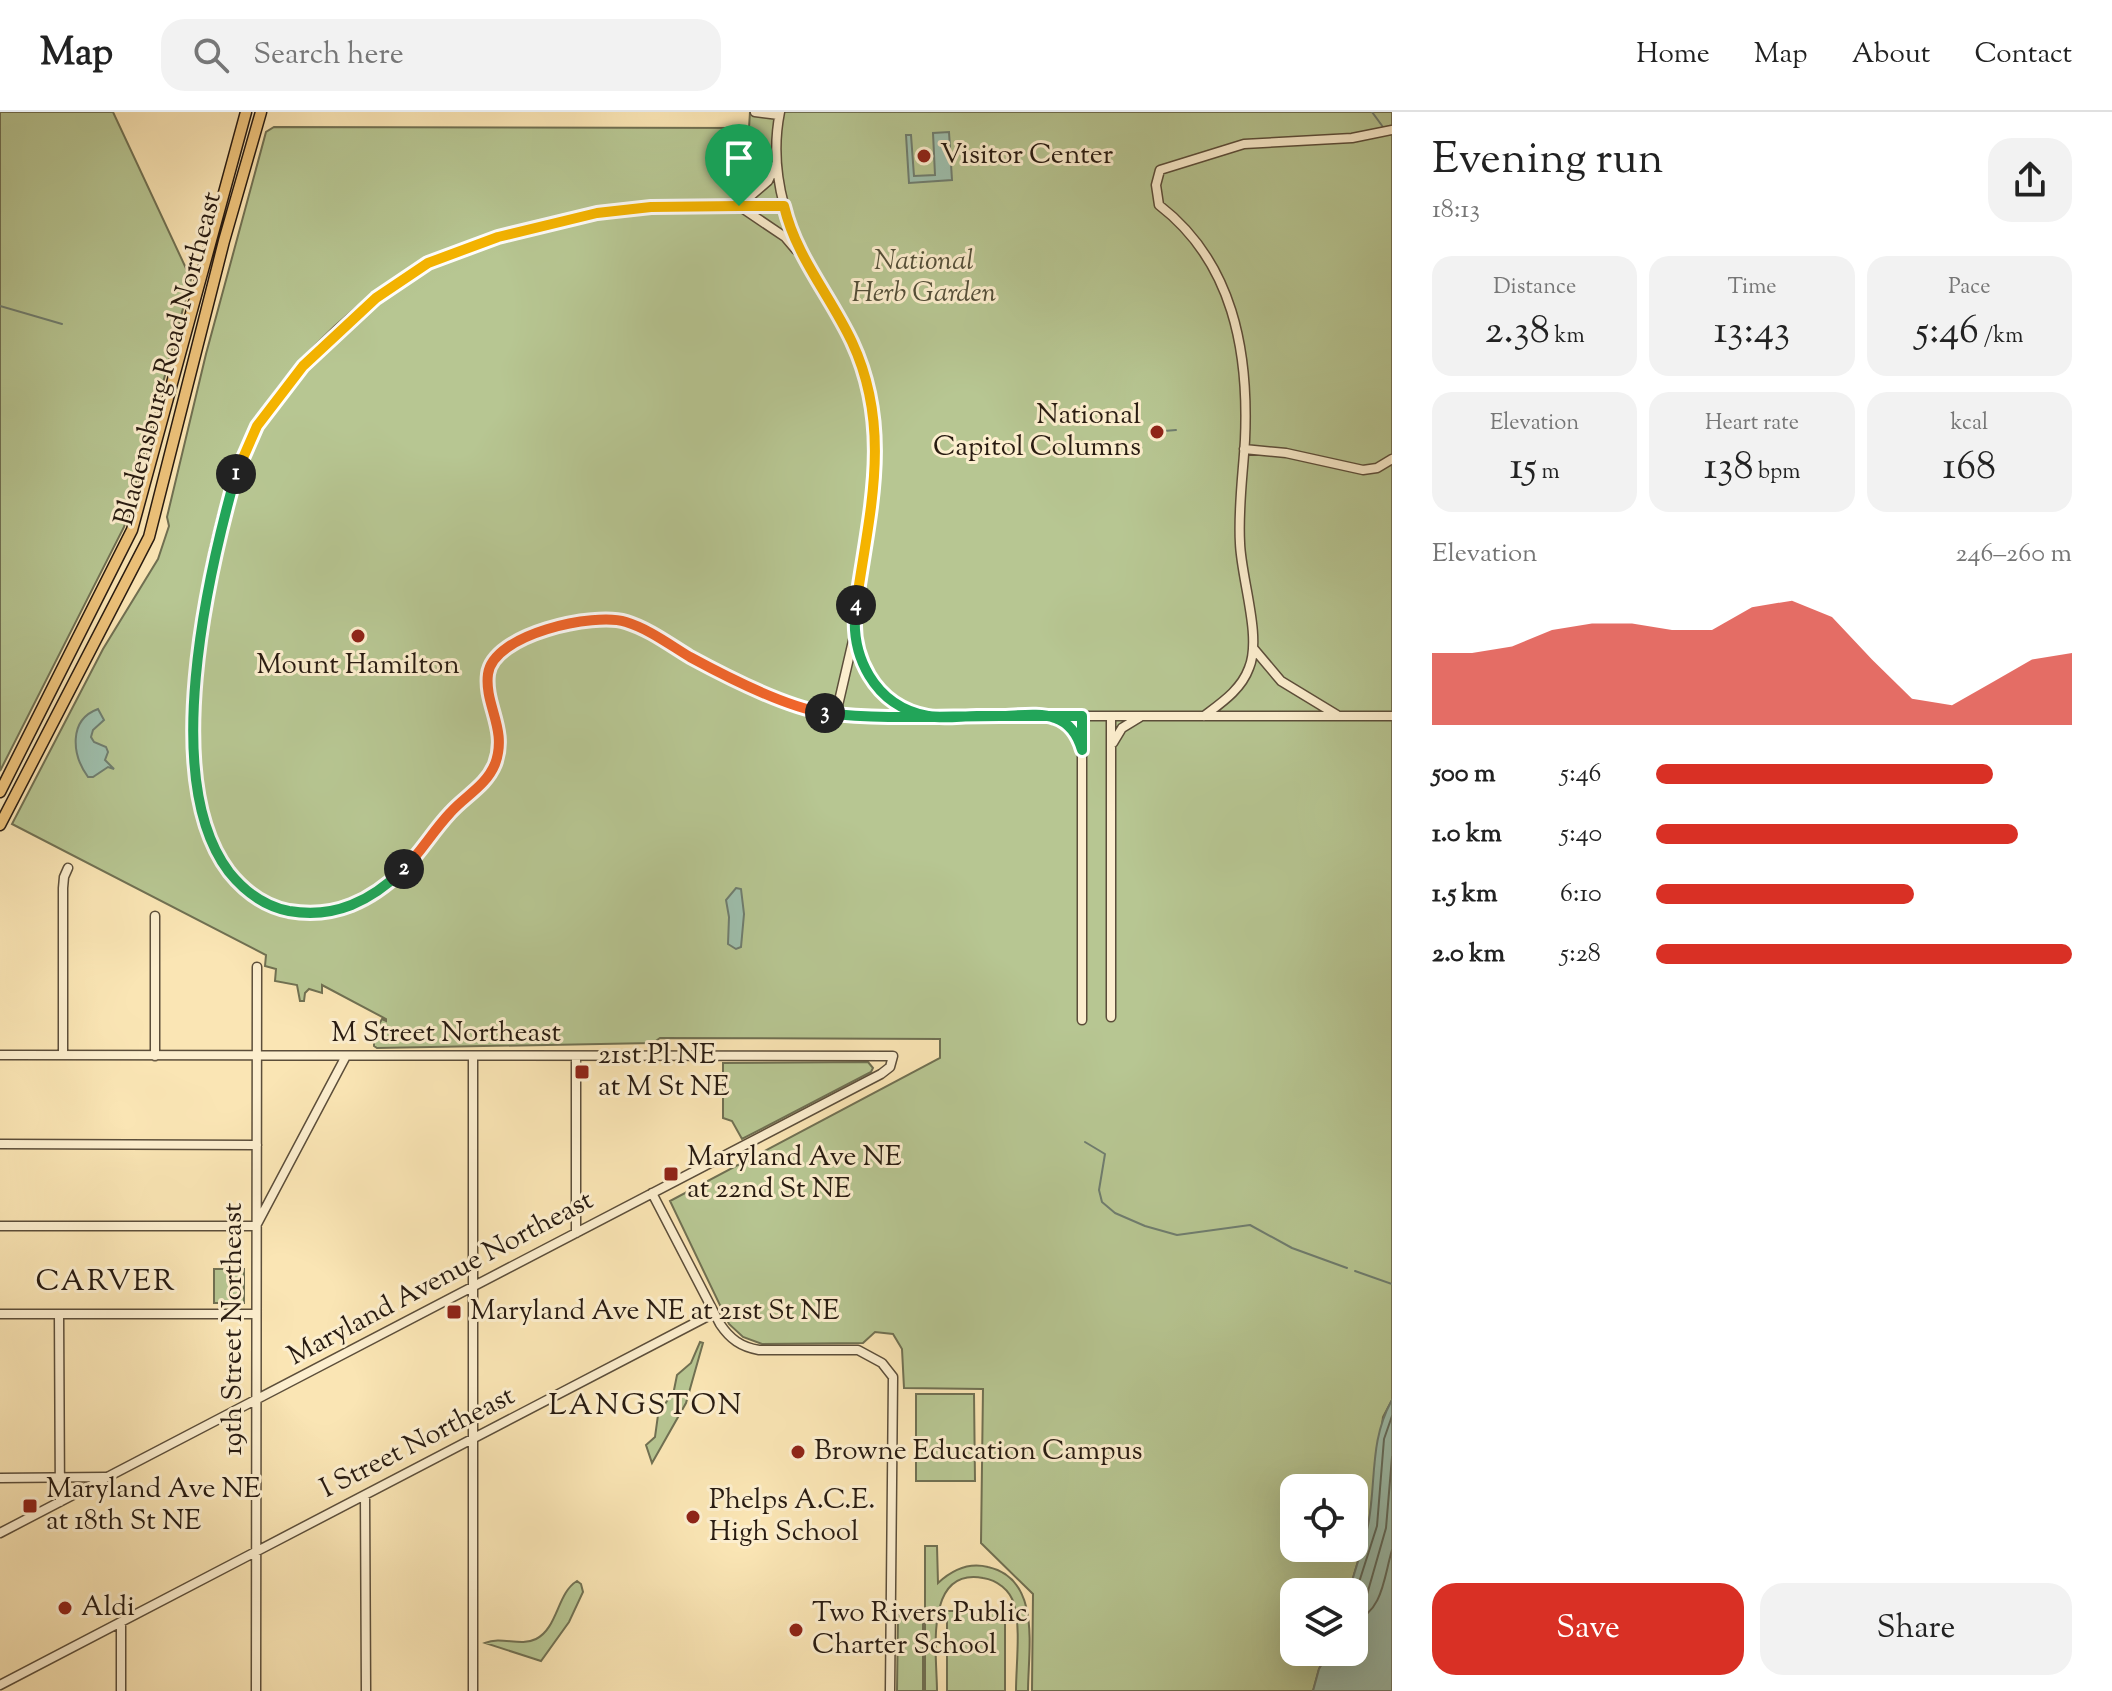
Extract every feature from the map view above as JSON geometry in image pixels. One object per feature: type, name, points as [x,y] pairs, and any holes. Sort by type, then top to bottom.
[{"type":"main road","name":"Bladensburg Road Northeast","points":[[0,792],[132,530],[246,112]]},
{"type":"main road","name":"Bladensburg Road Northeast","points":[[0,825],[149,537],[224,241],[261,112]]},
{"type":"main road","points":[[211,238],[224,241]]},
{"type":"main road","points":[[47,701],[60,707]]},
{"type":"main road","points":[[30,734],[43,740]]},
{"type":"street","points":[[739,206],[768,181],[775,170],[779,113],[755,112]]},
{"type":"street","points":[[1203,716],[1241,683],[1254,649],[1239,541],[1244,449],[1243,370],[1226,295],[1210,260],[1181,221],[1159,205],[1156,185],[1160,170],[1244,144],[1373,135],[1392,130]]},
{"type":"street","points":[[777,155],[784,206],[803,258]]},
{"type":"street","points":[[784,206],[681,206],[604,212],[545,224],[473,245],[428,263],[389,288],[352,318],[303,366],[275,399],[249,441],[238,467],[217,545],[195,685],[196,756],[201,809],[208,837],[242,886],[263,902],[284,910],[318,913],[344,909],[365,901],[408,865],[450,813],[489,775],[496,760],[499,741],[488,678],[496,657],[525,639],[557,626],[588,619],[615,619],[635,625],[694,659],[787,703],[836,714],[1392,716]]},
{"type":"street","points":[[739,206],[785,237],[803,258],[850,338],[864,371],[873,408],[875,464],[855,609],[860,661],[871,681],[902,706],[929,716]]},
{"type":"street","points":[[1244,449],[1293,454],[1363,470],[1377,468],[1392,459]]},
{"type":"street","points":[[836,714],[841,680],[855,632]]},
{"type":"street","points":[[1254,649],[1281,681],[1339,716]]},
{"type":"street","points":[[1052,716],[1070,728],[1082,750]]},
{"type":"street","points":[[1082,716],[1082,1020]]},
{"type":"street","points":[[1111,716],[1111,1017]]},
{"type":"street","points":[[1111,751],[1122,728],[1142,716]]},
{"type":"street","points":[[63,1055],[63,888],[68,868]]},
{"type":"street","points":[[155,916],[155,1056]]},
{"type":"street","name":"19th Street Northeast","points":[[256,1691],[257,967]]},
{"type":"street","name":"M Street Northeast","points":[[0,1055],[893,1056]]},
{"type":"street","points":[[0,1226],[256,1226],[346,1056]]},
{"type":"street","points":[[473,1056],[473,1691]]},
{"type":"street","points":[[576,1056],[576,1233]]},
{"type":"street","name":"Maryland Avenue Northeast","points":[[0,1533],[881,1074],[890,1067],[893,1056]]},
{"type":"street","points":[[0,1144],[257,1145]]},
{"type":"street","points":[[652,1193],[714,1313],[730,1336],[750,1348],[767,1350],[858,1350],[882,1363],[893,1377],[890,1691]]},
{"type":"street","name":"I Street Northeast","points":[[0,1685],[714,1313]]},
{"type":"street","points":[[0,1314],[256,1314]]},
{"type":"street","points":[[59,1314],[60,1502]]},
{"type":"street","points":[[0,1478],[107,1477]]},
{"type":"street","points":[[365,1495],[366,1691]]},
{"type":"street","points":[[121,1622],[121,1691]]},
{"type":"green space","points":[[0,112],[113,112],[191,279],[124,527],[0,771]]},
{"type":"green space","name":"National Herb Garden","points":[[750,112],[1392,112],[1392,1400],[1383,1417],[1368,1526],[1368,1474],[1280,1474],[1280,1562],[1358,1562],[1353,1578],[1280,1578],[1280,1666],[1321,1666],[1313,1691],[1032,1691],[1033,1594],[981,1543],[983,1389],[904,1388],[902,1349],[893,1334],[875,1332],[863,1343],[762,1344],[743,1337],[729,1324],[670,1201],[940,1058],[940,1039],[660,1038],[653,1043],[377,1048],[374,1046],[374,1033],[382,1019],[386,1019],[322,985],[322,993],[309,989],[304,1001],[300,1001],[297,985],[275,981],[276,969],[265,966],[266,955],[12,824],[103,649],[158,559],[169,526],[167,517],[206,354],[266,132],[274,127],[749,128]]},
{"type":"green space","points":[[868,1062],[873,1068],[871,1072],[742,1139],[732,1121],[723,1118],[723,1063]]},
{"type":"green space","points":[[214,1269],[244,1269],[244,1303],[214,1303]]},
{"type":"green space","points":[[700,1342],[703,1343],[686,1403],[652,1463],[646,1445],[655,1437],[658,1415],[674,1390],[677,1375],[691,1363]]},
{"type":"green space","points":[[916,1394],[974,1394],[975,1481],[916,1481]]},
{"type":"green space","points":[[925,1546],[937,1546],[938,1583],[961,1568],[981,1566],[1005,1574],[1017,1586],[1024,1601],[1030,1637],[1028,1691],[1016,1691],[1017,1624],[1012,1599],[1002,1586],[993,1581],[964,1578],[950,1586],[942,1600],[936,1637],[937,1691],[925,1691]]},
{"type":"green space","points":[[577,1581],[583,1592],[569,1622],[541,1661],[485,1643],[536,1639],[549,1627],[565,1594]]},
{"type":"green space","points":[[947,1611],[1005,1611],[1005,1691],[947,1691]]},
{"type":"green space","points":[[898,1615],[923,1616],[923,1691],[897,1691]]},
{"type":"water","points":[[949,132],[952,180],[909,183],[906,135],[911,135],[914,176],[935,175],[933,133]]},
{"type":"water","points":[[98,709],[104,720],[93,730],[91,737],[94,742],[106,747],[105,760],[114,769],[108,767],[88,777],[76,749],[77,730],[88,714]]},
{"type":"water","points":[[736,888],[741,889],[744,914],[741,947],[736,949],[728,944],[726,900]]},
{"type":"water","points":[[1392,1400],[1392,1691],[1313,1691],[1321,1666],[1368,1666],[1368,1578],[1353,1578],[1358,1562],[1368,1562],[1368,1524],[1375,1459],[1385,1415]]},
{"type":"waterway","points":[[1372,112],[1383,127]]},
{"type":"waterway","points":[[0,306],[62,324]]},
{"type":"waterway","points":[[1152,432],[1176,430]]},
{"type":"waterway","points":[[1085,1142],[1105,1154],[1099,1190],[1102,1202],[1115,1213],[1177,1235],[1250,1225],[1292,1248],[1347,1268]]},
{"type":"waterway","points":[[1355,1271],[1392,1284]]},
{"type":"place","name":"Visitor Center","points":[[924,156]]},
{"type":"place","name":"National Capitol Columns","points":[[1157,432]]},
{"type":"place","name":"Mount Hamilton","points":[[358,636]]},
{"type":"place","name":"21st Pl NE at M St NE","points":[[582,1072]]},
{"type":"place","name":"Maryland Ave NE at 22nd St NE","points":[[671,1174]]},
{"type":"place","name":"Maryland Ave NE at 21st St NE","points":[[454,1312]]},
{"type":"place","name":"Browne Education Campus","points":[[798,1452]]},
{"type":"place","name":"Maryland Ave NE at 18th St NE","points":[[30,1506]]},
{"type":"place","name":"Phelps A.C.E. High School","points":[[693,1517]]},
{"type":"place","name":"Aldi","points":[[65,1608]]},
{"type":"place","name":"Two Rivers Public Charter School","points":[[796,1630]]},
{"type":"district","name":"CARVER","points":[[106,1282]]},
{"type":"district","name":"LANGSTON","points":[[646,1406]]},
{"type":"route","points":[[739,206],[651,207],[597,213],[498,237],[446,255],[399,281],[352,318],[303,366],[269,407],[238,467],[220,531],[202,627],[194,712],[198,780],[205,828],[225,866],[255,898],[284,910],[323,912],[357,905],[391,882],[414,859],[450,813],[486,780],[494,766],[499,736],[488,671],[498,655],[525,639],[557,626],[592,618],[615,619],[635,625],[694,659],[808,710],[879,716],[897,716],[929,716],[1014,716],[1030,716],[1052,716],[1076,734],[1082,750],[1082,716],[1068,716],[1052,716],[1030,716],[1014,716],[929,716],[902,706],[871,681],[856,648],[854,621],[876,456],[875,419],[868,382],[850,338],[795,242],[784,206],[739,206]]}]
